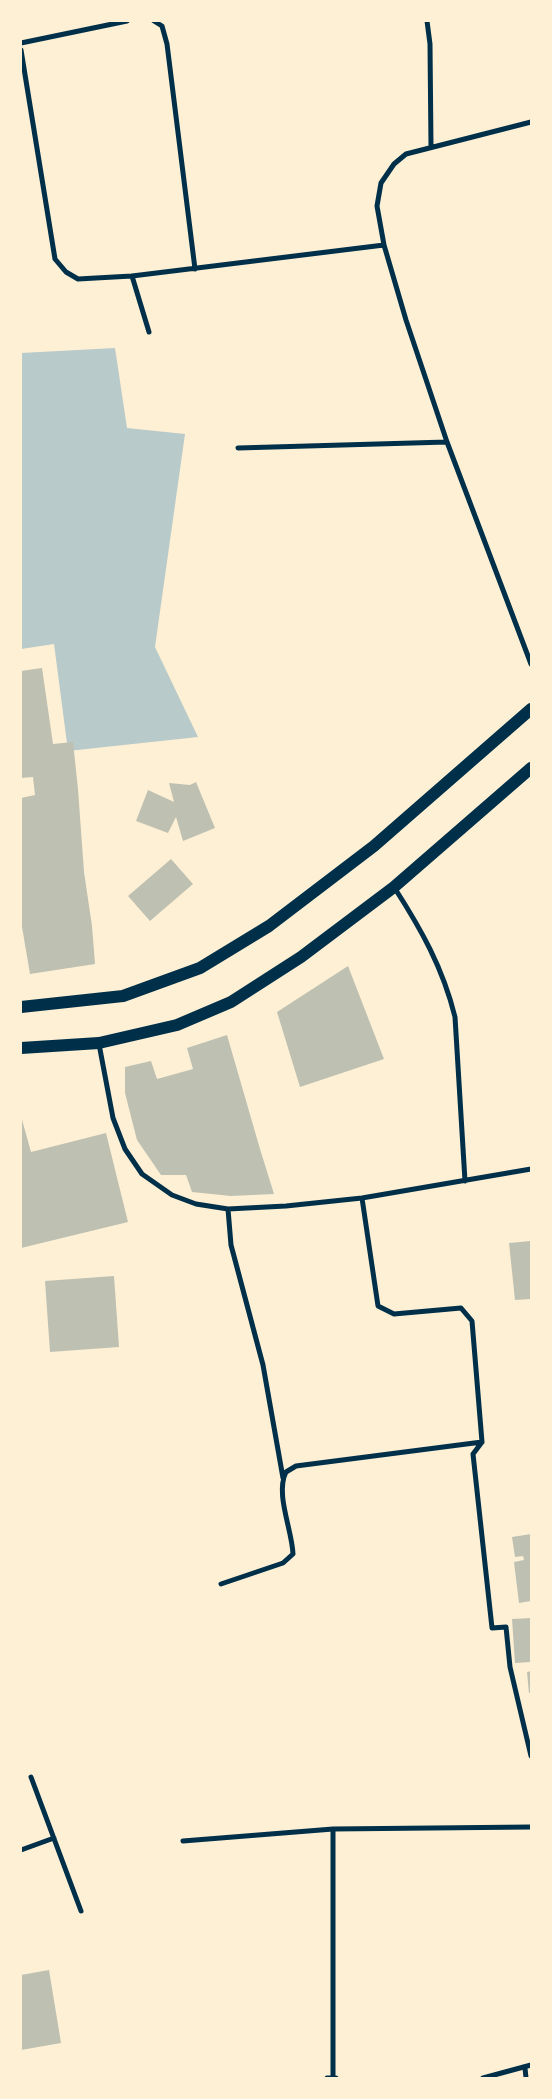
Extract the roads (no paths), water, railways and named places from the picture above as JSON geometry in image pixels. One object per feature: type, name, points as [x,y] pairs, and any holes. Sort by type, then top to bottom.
[{"type":"main road","points":[[21,1007],[123,996],[200,968],[269,926],[374,846],[531,709]]},
{"type":"main road","points":[[21,1048],[99,1043],[177,1025],[231,1002],[301,957],[394,887],[531,768]]},
{"type":"street","points":[[21,43],[127,21]]},
{"type":"street","points":[[154,21],[162,26],[167,44],[195,269]]},
{"type":"street","points":[[428,21],[431,147]]},
{"type":"street","points":[[21,50],[55,259],[66,272],[78,279],[132,276],[195,269],[384,245]]},
{"type":"street","points":[[531,122],[406,154],[394,164],[381,183],[377,206],[384,245],[406,320],[447,442],[531,664]]},
{"type":"street","points":[[132,276],[149,332]]},
{"type":"street","points":[[238,448],[447,442]]},
{"type":"street","points":[[394,887],[424,934],[443,976],[451,1000],[455,1017],[465,1181]]},
{"type":"street","points":[[99,1043],[113,1118],[125,1150],[142,1174],[172,1195],[196,1204],[228,1209],[286,1206],[362,1198],[531,1169]]},
{"type":"street","points":[[362,1198],[378,1306],[394,1314],[461,1308],[472,1321],[482,1442],[473,1454],[492,1628],[506,1627],[510,1667],[531,1756]]},
{"type":"street","points":[[228,1209],[231,1245],[263,1365],[283,1478]]},
{"type":"street","points":[[221,1584],[283,1563],[292,1554],[292,1541],[281,1486],[286,1472],[296,1466],[482,1442]]},
{"type":"street","points":[[31,1777],[81,1911]]},
{"type":"street","points":[[183,1841],[333,1829],[531,1827]]},
{"type":"street","points":[[332,2078],[333,1829]]},
{"type":"street","points":[[21,1850],[54,1838]]},
{"type":"street","points":[[483,2078],[531,2066]]},
{"type":"street","points":[[524,2068],[526,2078]]}]
